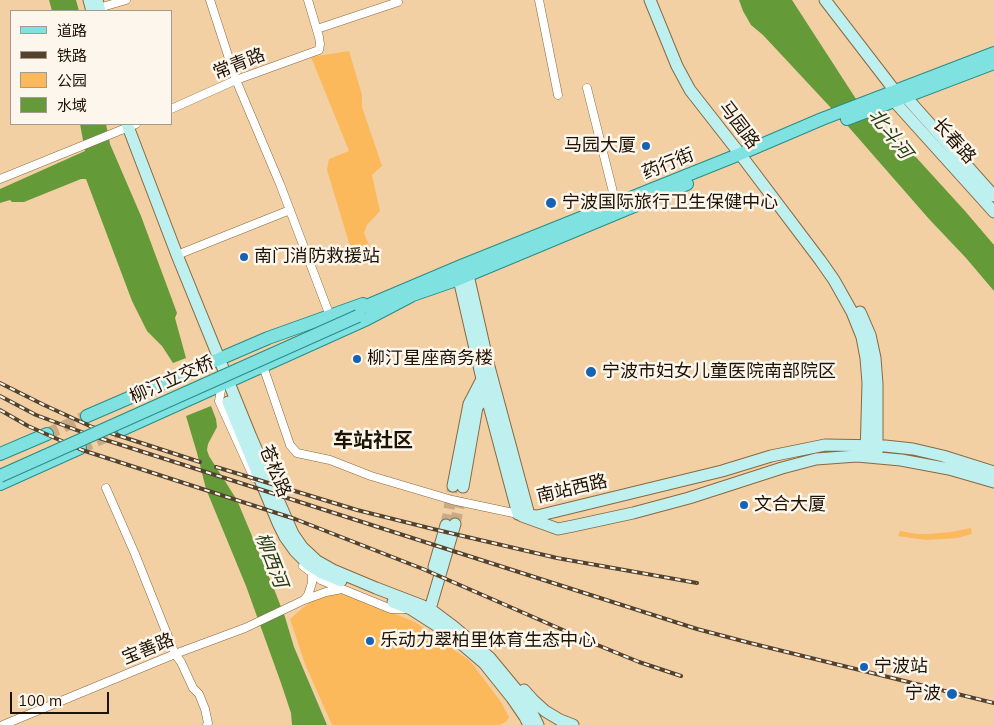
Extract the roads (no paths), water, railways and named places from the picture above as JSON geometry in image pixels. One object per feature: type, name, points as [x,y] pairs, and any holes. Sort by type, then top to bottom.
[{"type":"main road","points":[[89,0],[97,8]]},
{"type":"main road","name":"马园路","points":[[650,0],[677,66],[690,90],[820,260],[833,272],[858,307],[870,335],[876,358],[878,384],[872,451]]},
{"type":"main road","name":"长春路","points":[[825,0],[897,95],[994,212]]},
{"type":"main road","name":"药行街","points":[[358,313],[416,289],[462,273],[994,54]]},
{"type":"main road","name":"药行街","points":[[897,95],[994,63]]},
{"type":"main road","name":"长春路","points":[[897,95],[994,196]]},
{"type":"main road","name":"苍松路","points":[[125,127],[220,359],[225,386],[292,534],[316,561],[333,570],[429,609],[477,646],[490,658],[519,693],[538,725]]},
{"type":"main road","name":"苍松路","points":[[125,127],[247,449],[285,537],[301,558],[322,573],[411,609],[450,634],[484,663],[512,698],[529,725]]},
{"type":"main road","name":"药行街","points":[[462,273],[616,204],[742,157]]},
{"type":"main road","points":[[462,273],[482,379],[524,515]]},
{"type":"main road","points":[[462,273],[488,363],[524,515]]},
{"type":"main road","points":[[87,416],[268,338],[416,289]]},
{"type":"main road","points":[[123,429],[225,386],[367,319],[416,289]]},
{"type":"main road","name":"柳汀立交桥","points":[[0,467],[358,313]]},
{"type":"main road","name":"柳汀立交桥","points":[[0,476],[358,313]]},
{"type":"main road","points":[[482,379],[469,404],[458,486],[477,407],[487,396]]},
{"type":"main road","points":[[0,454],[47,434]]},
{"type":"main road","name":"南站西路","points":[[524,515],[537,516],[722,471],[770,456],[825,445],[872,451],[901,460],[949,469],[994,482]]},
{"type":"main road","points":[[0,484],[80,448]]},
{"type":"main road","name":"南站西路","points":[[524,515],[558,528],[574,526],[633,514],[816,459],[857,456],[872,451],[913,449],[994,472]]},
{"type":"main road","points":[[450,524],[429,609],[456,621],[476,638],[545,711],[573,725]]},
{"type":"street","points":[[97,8],[126,0]]},
{"type":"street","points":[[210,0],[236,80],[280,184],[330,316]]},
{"type":"street","points":[[308,0],[317,30],[398,2]]},
{"type":"street","points":[[539,0],[558,95]]},
{"type":"street","name":"常青路","points":[[172,109],[236,80],[319,50],[320,44],[317,30]]},
{"type":"street","points":[[587,88],[616,204]]},
{"type":"street","points":[[0,179],[125,127]]},
{"type":"street","points":[[177,255],[290,210]]},
{"type":"street","name":"苍松路","points":[[264,366],[290,445],[297,453],[330,460],[371,476],[452,500],[524,515]]},
{"type":"street","points":[[225,386],[219,401],[286,548],[305,568],[321,580],[391,609],[411,609]]},
{"type":"street","points":[[106,488],[175,654],[181,662],[193,688],[199,694],[205,709],[207,725]]},
{"type":"street","points":[[304,600],[312,583],[312,573]]},
{"type":"street","name":"宝善路","points":[[3,725],[175,654],[245,628],[304,600],[326,592],[342,589]]},
{"type":"water","points":[[49,0],[76,0],[79,10],[52,10]]},
{"type":"water","name":"北斗河","points":[[739,0],[792,0],[878,133],[893,132],[994,245],[994,291],[846,124],[763,35],[751,25]]},
{"type":"water","points":[[80,125],[106,125],[110,144],[141,216],[177,313],[175,318],[186,358],[173,363],[162,346],[147,331],[132,301],[86,179],[81,179],[24,202],[12,202],[10,200],[0,203],[0,189],[85,151]]},
{"type":"water","points":[[211,406],[217,427],[208,444],[209,456],[237,500],[285,617],[294,647],[327,725],[292,725],[291,713],[246,586],[206,489],[186,416]]},
{"type":"tunnel","points":[[47,434],[87,416]]},
{"type":"tunnel","points":[[80,448],[123,429]]},
{"type":"tunnel","points":[[446,525],[453,486]]},
{"type":"tunnel","points":[[455,524],[463,487]]},
{"type":"railway","points":[[0,383],[92,427],[200,462]]},
{"type":"railway","points":[[0,396],[36,415],[87,434],[697,629],[994,703]]},
{"type":"railway","points":[[0,410],[28,426],[82,450],[295,519],[423,569],[639,662],[681,676]]},
{"type":"railway","points":[[216,467],[357,510],[433,529],[557,558],[697,583]]},
{"type":"place","name":"马园大厦","points":[[646,146]]},
{"type":"place","name":"宁波国际旅行卫生保健中心","points":[[551,203]]},
{"type":"place","name":"南门消防救援站","points":[[244,257]]},
{"type":"place","name":"柳汀星座商务楼","points":[[357,359]]},
{"type":"place","name":"宁波市妇女儿童医院南部院区","points":[[591,372]]},
{"type":"place","name":"文合大厦","points":[[744,505]]},
{"type":"place","name":"乐动力翠柏里体育生态中心","points":[[370,641]]},
{"type":"place","name":"宁波站","points":[[864,667]]},
{"type":"place","name":"宁波","points":[[952,694]]},
{"type":"district","name":"车站社区","points":[[373,441]]},
{"type":"water label","name":"柳西河","points":[[271,560]]}]
